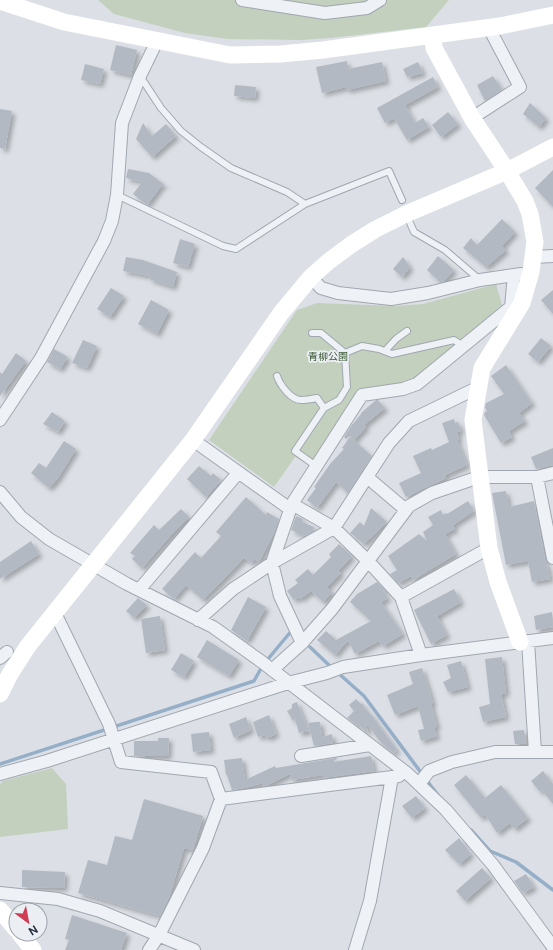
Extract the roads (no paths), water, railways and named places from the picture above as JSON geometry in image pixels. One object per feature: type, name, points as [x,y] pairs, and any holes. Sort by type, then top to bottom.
[{"type":"street","points":[[242,0],[325,12],[367,8],[380,0]]},
{"type":"street","points":[[0,1],[64,22],[230,55],[281,54],[433,36],[489,28],[553,15]]},
{"type":"street","points":[[472,118],[520,87],[489,28]]},
{"type":"street","points":[[433,36],[434,48],[472,118],[525,201],[530,214],[535,242],[533,264],[522,303],[482,368],[473,420],[489,548],[498,582],[524,642],[535,752]]},
{"type":"street","points":[[0,420],[41,358],[104,241],[112,221],[117,195],[122,123],[140,76],[157,41]]},
{"type":"street","points":[[0,694],[10,674],[28,646],[193,440],[281,312],[311,277],[329,261],[376,229],[404,207],[507,171],[553,147]]},
{"type":"street","points":[[311,277],[321,288],[338,293],[391,299],[428,293],[480,280],[514,275],[533,264],[553,256]]},
{"type":"street","points":[[299,638],[280,596],[272,563],[291,507],[362,395],[403,389],[417,384],[511,307],[514,275]]},
{"type":"street","points":[[198,620],[233,589],[272,563],[334,528],[389,444],[409,421],[479,387]]},
{"type":"street","points":[[193,440],[238,473],[291,507],[334,528],[368,561],[401,598],[421,654]]},
{"type":"street","points":[[139,590],[238,473]]},
{"type":"street","points":[[267,666],[332,609],[409,506],[432,493],[479,477],[537,477],[553,473]]},
{"type":"street","points":[[367,477],[406,510]]},
{"type":"street","points":[[537,477],[550,526],[553,558]]},
{"type":"street","points":[[0,492],[21,517],[50,539],[139,590],[213,627],[267,666],[408,774],[446,810],[493,864],[553,947]]},
{"type":"street","points":[[401,598],[489,548]]},
{"type":"street","points":[[55,613],[110,724],[121,762],[211,772],[221,799],[203,848],[159,935],[148,950]]},
{"type":"street","points":[[0,774],[47,761],[288,682],[327,673],[343,667],[421,654],[553,638]]},
{"type":"street","points":[[301,756],[370,745]]},
{"type":"street","points":[[419,784],[429,771],[452,762],[495,752],[553,752]]},
{"type":"street","points":[[221,799],[408,774]]},
{"type":"street","points":[[355,950],[370,901],[392,777]]},
{"type":"street","points":[[0,892],[58,899],[100,911],[194,950]]},
{"type":"street","points":[[0,910],[8,920]]},
{"type":"street","points":[[26,942],[33,950]]},
{"type":"lane","points":[[140,76],[161,108],[181,131],[196,143],[231,168],[287,192],[305,204]]},
{"type":"lane","points":[[117,195],[223,246],[236,249],[305,204],[389,171],[414,232],[445,250],[480,280]]},
{"type":"lane","points":[[385,351],[396,338],[407,331]]},
{"type":"lane","points":[[312,333],[321,333],[346,353],[347,387],[339,400],[324,408],[295,451],[316,466]]},
{"type":"lane","points":[[346,353],[362,346],[379,349],[392,354],[454,340],[463,346]]},
{"type":"lane","points":[[277,376],[279,382],[294,398],[300,401],[317,398],[324,408]]},
{"type":"waterway","points":[[0,764],[254,681],[263,665],[293,629]]},
{"type":"waterway","points":[[310,647],[332,668]]},
{"type":"waterway","points":[[337,672],[364,696],[438,795]]},
{"type":"waterway","points":[[471,830],[490,851],[516,862],[553,890]]},
{"type":"park label","name":"青柳公園","points":[[328,356]]}]
